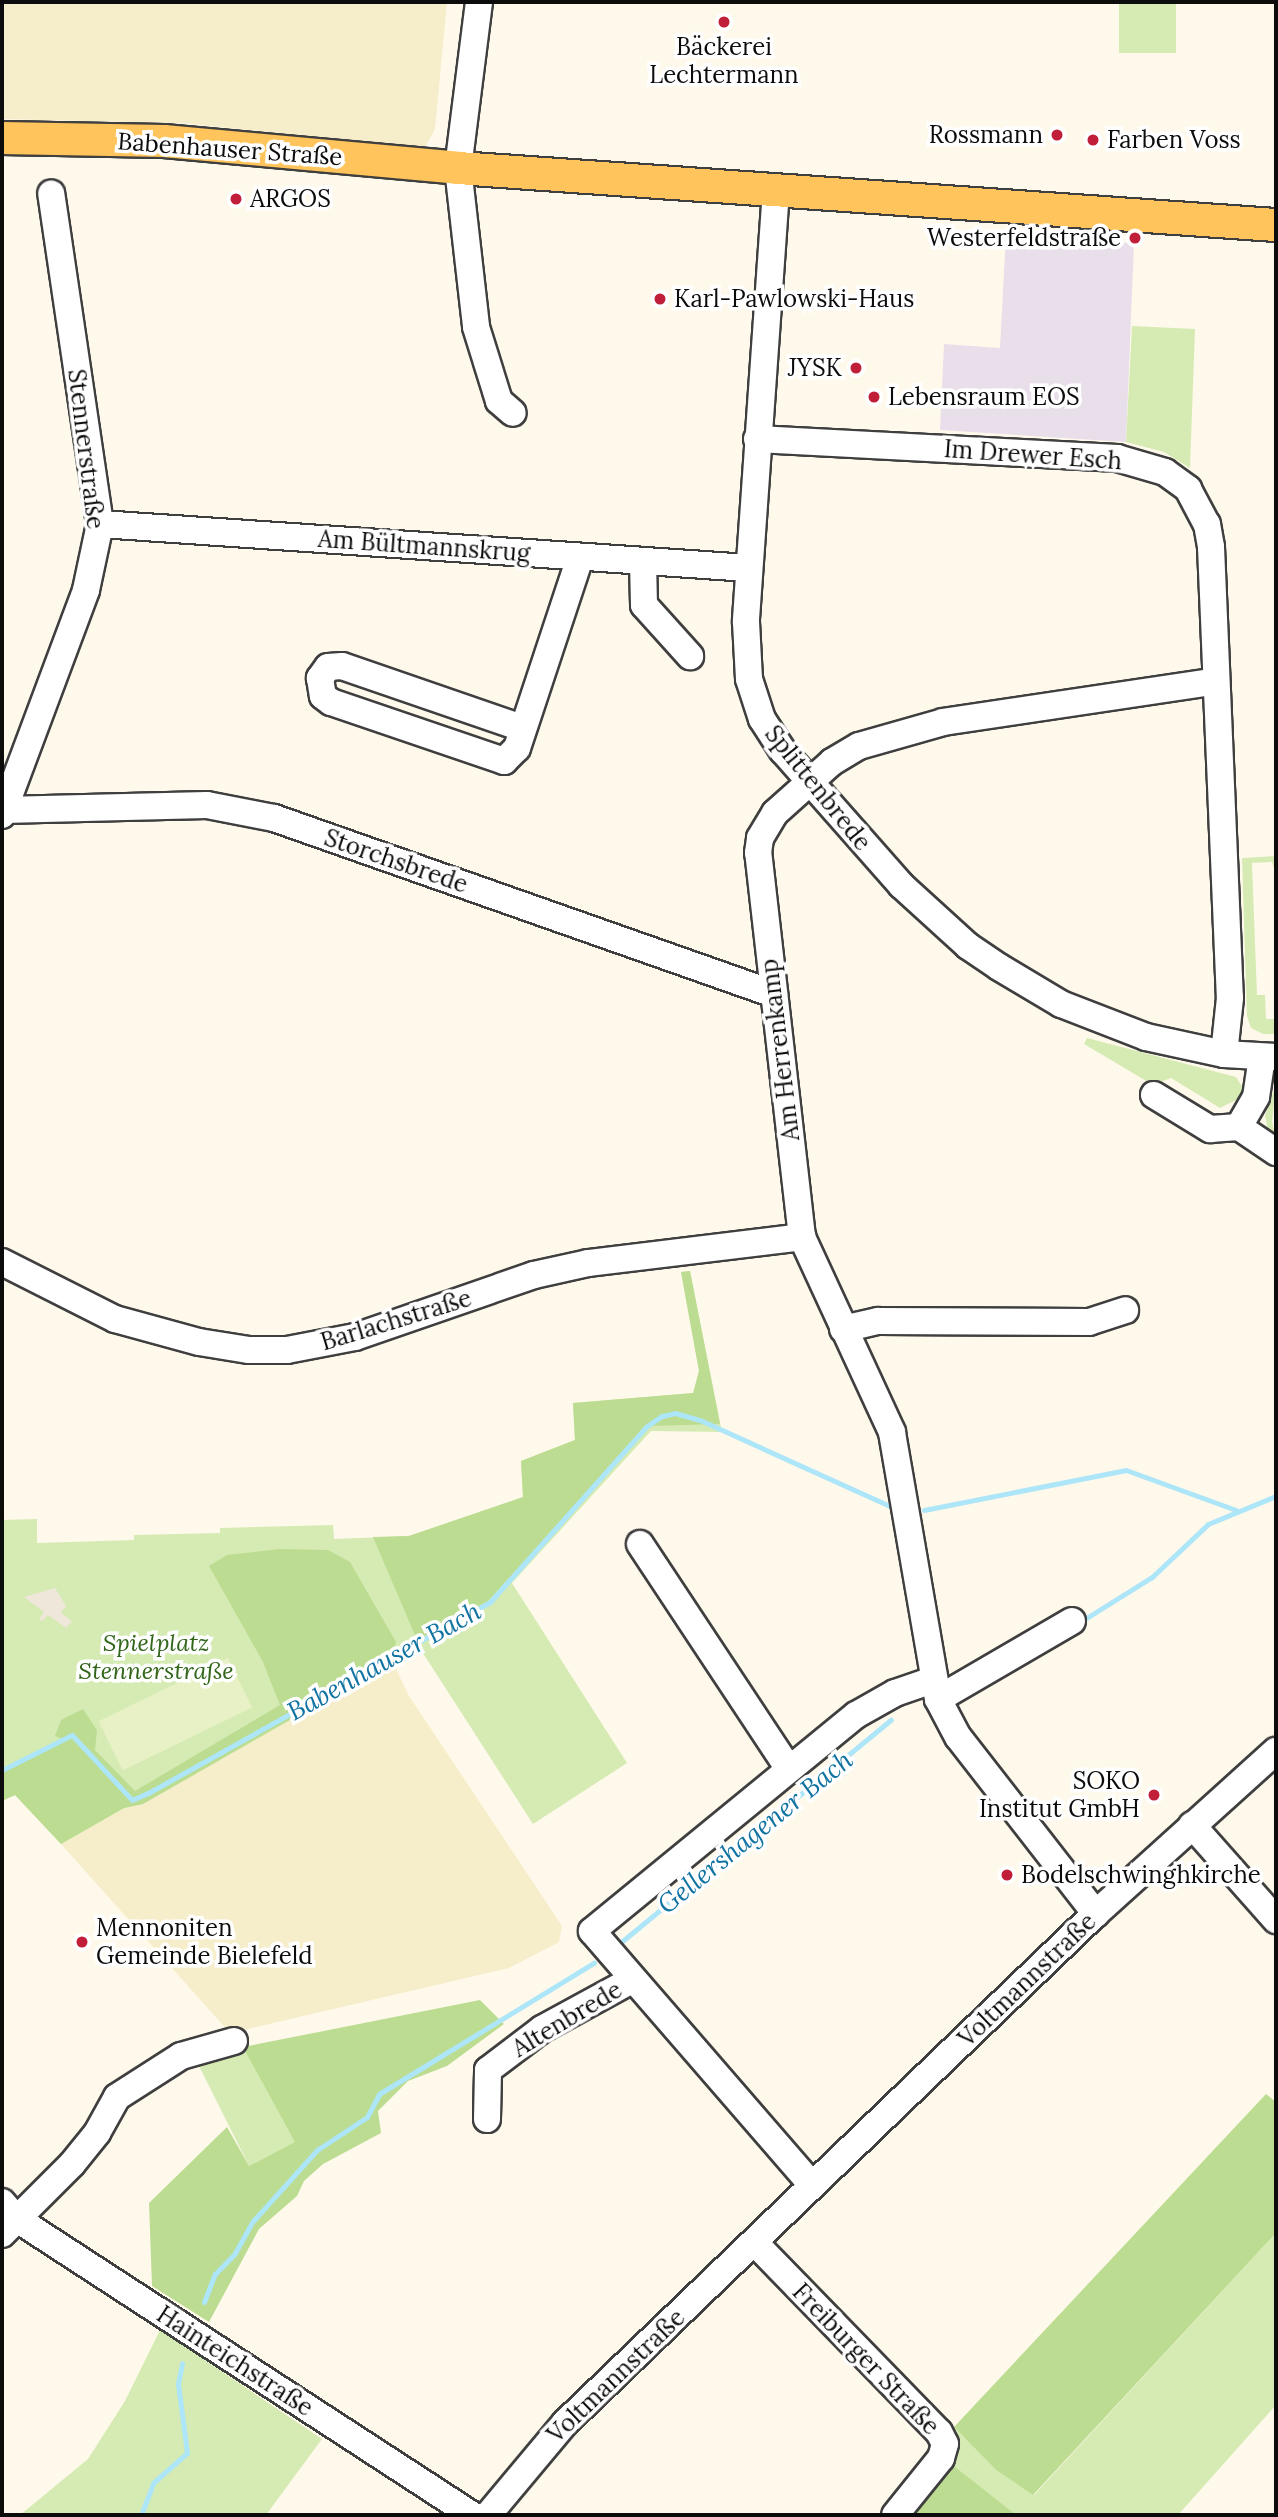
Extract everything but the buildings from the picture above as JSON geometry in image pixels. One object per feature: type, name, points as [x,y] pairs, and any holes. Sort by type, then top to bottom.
[{"type":"main road","name":"Babenhauser Straße","points":[[2,138],[163,141],[458,168],[1276,225]]},
{"type":"street","points":[[480,2],[458,168],[476,327],[499,401],[513,412]]},
{"type":"street","name":"Splittenbrede","points":[[776,190],[748,568],[746,653],[755,701],[783,751],[809,782],[901,885],[968,946],[1061,1004],[1126,1030],[1224,1054],[1269,1057],[1256,1097],[1239,1127]]},
{"type":"street","name":"Stennerstraße","points":[[3,813],[86,590],[100,524],[51,194]]},
{"type":"street","name":"Im Drewer Esch","points":[[757,439],[1117,458],[1166,472],[1188,489],[1207,524],[1230,998],[1224,1054]]},
{"type":"street","name":"Am Bültmannskrug","points":[[100,524],[748,568]]},
{"type":"street","points":[[522,728],[342,666],[328,667],[320,678],[323,696],[331,702],[494,761],[512,757],[522,728],[580,557]]},
{"type":"street","points":[[643,561],[644,605],[690,656]]},
{"type":"street","points":[[809,782],[859,746],[943,722],[1216,681]]},
{"type":"street","name":"Am Herrenkamp","points":[[809,782],[775,813],[760,838],[759,867],[802,1237],[843,1329],[879,1400],[898,1458],[936,1690],[958,1737],[1096,1914]]},
{"type":"street","name":"Storchsbrede","points":[[3,813],[207,805],[274,818],[774,994]]},
{"type":"street","points":[[1154,1095],[1210,1129],[1239,1127],[1276,1152]]},
{"type":"street","name":"Barlachstraße","points":[[2,1262],[115,1319],[199,1342],[248,1350],[287,1350],[355,1337],[534,1275],[588,1263],[802,1237]]},
{"type":"street","points":[[843,1329],[878,1321],[1089,1322],[1125,1310]]},
{"type":"street","points":[[640,1544],[789,1768]]},
{"type":"street","points":[[936,1690],[1072,1621]]},
{"type":"street","name":"Altenbrede","points":[[487,2119],[488,2070],[542,2029],[632,1980],[592,1931],[789,1768],[875,1704],[936,1690]]},
{"type":"street","name":"Voltmannstraße","points":[[488,2515],[565,2423],[1096,1914],[1276,1751]]},
{"type":"street","points":[[1192,1825],[1276,1920]]},
{"type":"street","points":[[632,1980],[812,2185]]},
{"type":"street","points":[[7,2218],[72,2164],[97,2133],[117,2096],[181,2056],[234,2041]]},
{"type":"street","name":"Hainteichstraße","points":[[7,2218],[472,2515]]},
{"type":"street","name":"Freiburger Straße","points":[[754,2242],[939,2432],[945,2444],[941,2458],[895,2515]]},
{"type":"shaded area","points":[[2,2],[447,2],[435,129],[425,147],[180,123],[2,119]]},
{"type":"shaded area","points":[[1006,234],[1134,243],[1126,442],[940,430],[944,344],[1000,348]]},
{"type":"shaded area","points":[[55,1588],[66,1606],[61,1613],[72,1621],[66,1628],[48,1615],[42,1621],[39,1619],[44,1612],[24,1597]]},
{"type":"shaded area","points":[[392,1661],[409,1696],[562,1926],[559,1942],[509,1968],[230,2033],[61,1844],[124,1808],[143,1804]]},
{"type":"green space","points":[[1119,2],[1176,2],[1176,53],[1119,53]]},
{"type":"green space","points":[[1132,326],[1195,329],[1190,468],[1164,452],[1126,442]]},
{"type":"green space","points":[[1276,856],[1276,874],[1272,862],[1252,863],[1257,995],[1265,995],[1266,1019],[1276,1019],[1276,1034],[1263,1034],[1251,1028],[1247,1016],[1242,858]]},
{"type":"green space","points":[[1087,1038],[1236,1077],[1243,1088],[1240,1098],[1220,1108],[1171,1078],[1153,1085],[1084,1044]]},
{"type":"green space","points":[[1276,1084],[1272,1122],[1276,1140],[1269,1135],[1265,1116]]},
{"type":"green space","name":"Spielplatz Stennerstraße","points":[[690,1271],[722,1432],[651,1431],[512,1583],[627,1763],[533,1824],[419,1647],[143,1804],[124,1808],[61,1844],[15,1795],[2,1801],[2,1520],[37,1519],[37,1543],[134,1540],[134,1535],[220,1533],[220,1528],[333,1525],[334,1539],[409,1536],[523,1497],[521,1461],[575,1440],[573,1403],[694,1393],[699,1371],[681,1272]]},
{"type":"green space","points":[[690,1271],[720,1424],[649,1426],[488,1601],[417,1640],[373,1537],[409,1536],[523,1497],[521,1461],[575,1440],[573,1403],[693,1393],[699,1371],[681,1272]]},
{"type":"green space","points":[[279,1549],[328,1550],[350,1562],[396,1642],[392,1661],[143,1804],[124,1808],[61,1844],[15,1795],[2,1801],[2,1770],[65,1740],[55,1736],[61,1720],[83,1709],[97,1730],[95,1750],[135,1791],[280,1705],[263,1662],[209,1566],[227,1555]]},
{"type":"green space","points":[[228,1658],[252,1707],[123,1771],[99,1721]]},
{"type":"green space","points":[[480,2000],[504,2024],[447,2066],[408,2081],[378,2111],[381,2133],[323,2164],[304,2181],[297,2196],[259,2229],[209,2322],[152,2286],[149,2203],[227,2127],[249,2166],[295,2142],[243,2047]]},
{"type":"green space","points":[[246,2051],[296,2142],[249,2166],[198,2064]]},
{"type":"green space","points":[[1266,2094],[1276,2102],[1276,2233],[1033,2495],[996,2470],[954,2427]]},
{"type":"green space","points":[[1276,2233],[1276,2405],[1178,2515],[909,2515],[956,2446],[954,2427],[996,2470],[1034,2495]]},
{"type":"green space","points":[[160,2330],[322,2439],[266,2515],[20,2515],[88,2459],[125,2401]]},
{"type":"green space","points":[[950,2463],[1016,2515],[909,2515]]},
{"type":"waterway","name":"Babenhauser Bach","points":[[2,1770],[72,1735],[132,1800],[150,1792],[490,1602],[647,1426],[662,1416],[675,1413],[700,1420],[890,1506]]},
{"type":"waterway","name":"Babenhauser Bach","points":[[924,1510],[1126,1470],[1236,1510]]},
{"type":"waterway","name":"Gellershagener Bach","points":[[1080,1622],[1152,1577],[1208,1524],[1276,1496]]},
{"type":"waterway","name":"Gellershagener Bach","points":[[620,1943],[891,1720]]},
{"type":"waterway","name":"Gellershagener Bach","points":[[204,2302],[215,2274],[235,2253],[253,2221],[317,2150],[367,2117],[379,2094],[594,1963]]},
{"type":"waterway","name":"Gellershagener Bach","points":[[141,2515],[153,2483],[187,2453],[178,2384],[182,2363]]},
{"type":"place","name":"Bäckerei Lechtermann","points":[[724,22]]},
{"type":"place","name":"Rossmann","points":[[1057,135]]},
{"type":"place","name":"Farben Voss","points":[[1093,140]]},
{"type":"place","name":"ARGOS","points":[[236,199]]},
{"type":"place","name":"Westerfeldstraße","points":[[1135,238]]},
{"type":"place","name":"Karl-Pawlowski-Haus","points":[[660,299]]},
{"type":"place","name":"JYSK","points":[[856,368]]},
{"type":"place","name":"Lebensraum EOS","points":[[874,397]]},
{"type":"place","name":"SOKO Institut GmbH","points":[[1154,1795]]},
{"type":"place","name":"Bodelschwinghkirche","points":[[1007,1875]]},
{"type":"place","name":"Mennoniten Gemeinde Bielefeld","points":[[82,1942]]}]
